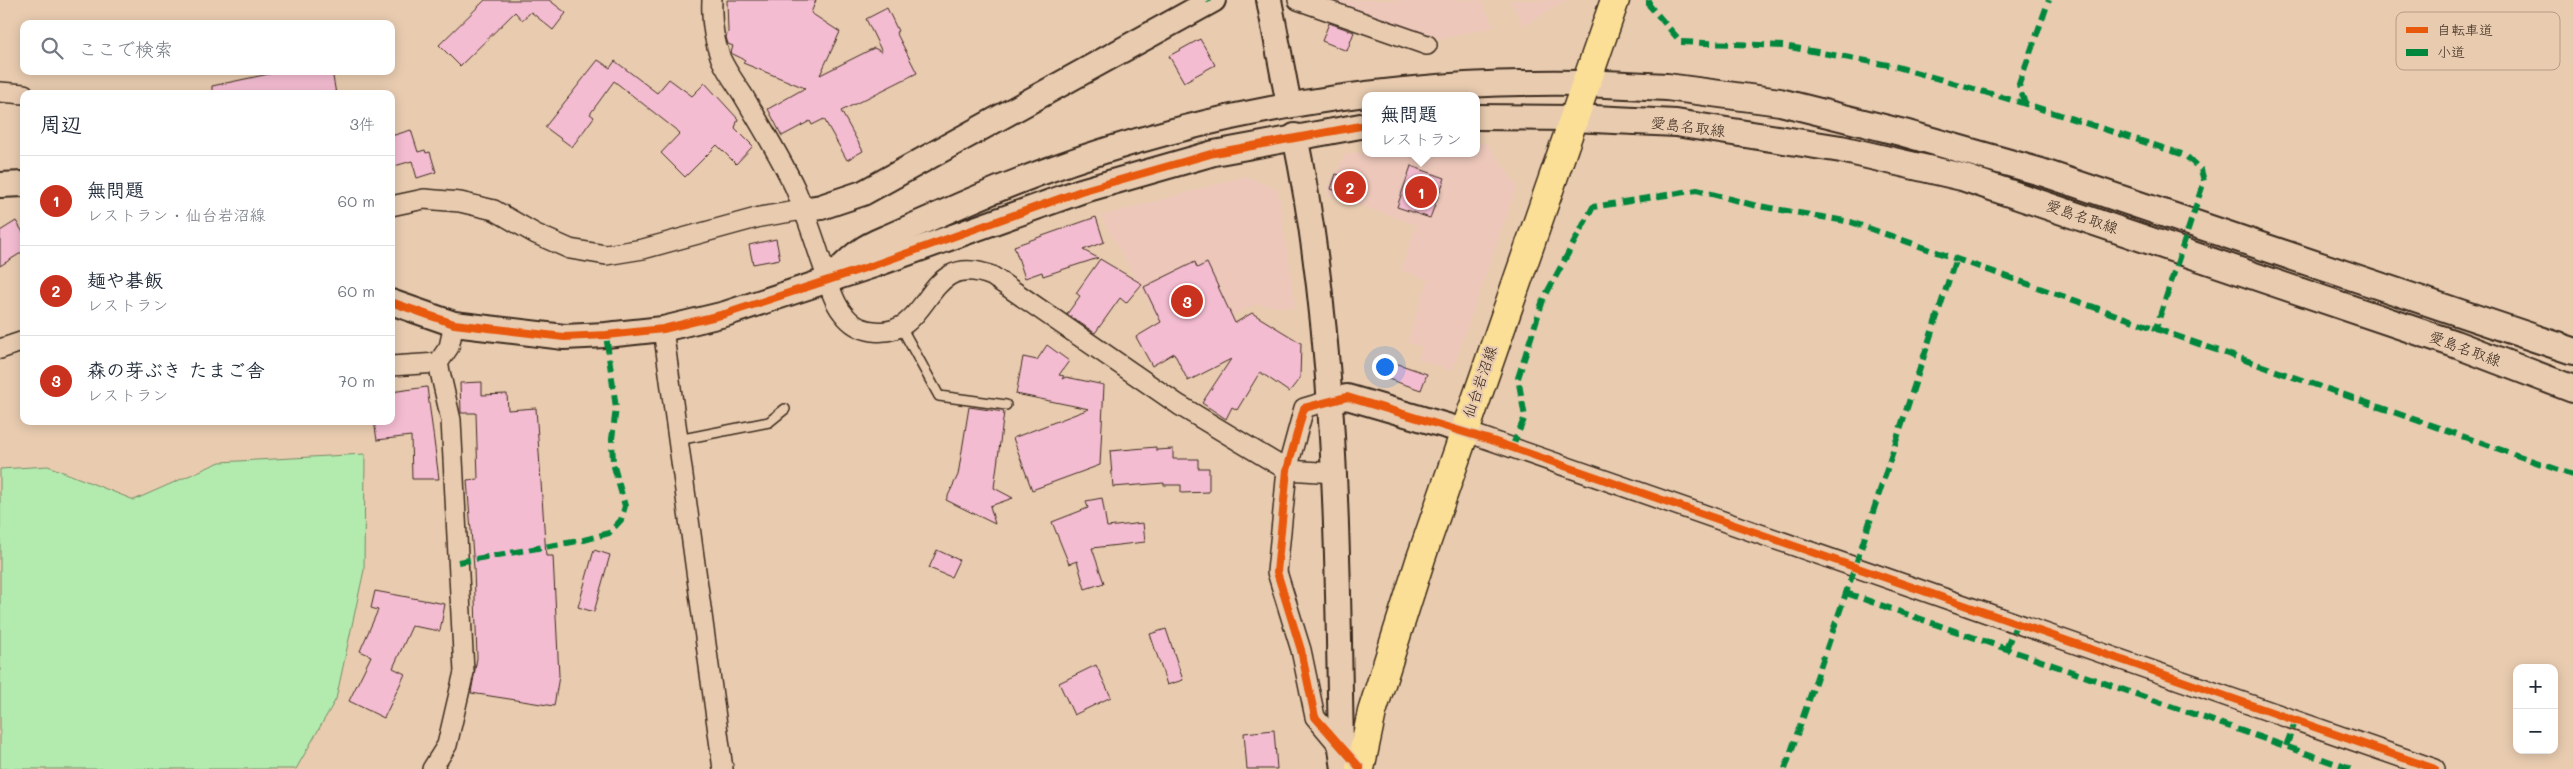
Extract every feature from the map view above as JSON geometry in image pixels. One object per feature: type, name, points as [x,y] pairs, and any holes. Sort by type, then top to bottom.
[{"type":"main road","name":"仙台岩沼線","points":[[1351,764],[1372,712],[1464,431],[1615,0]]},
{"type":"main road","name":"愛島名取線","points":[[1585,83],[1667,87],[1780,102],[1904,133],[2041,172],[2573,351]]},
{"type":"main road","name":"愛島名取線","points":[[1573,118],[1676,123],[1841,149],[1962,177],[2455,344],[2573,389]]},
{"type":"street","points":[[712,0],[711,22],[721,60],[765,133],[803,210],[840,311],[855,327],[875,331],[900,325],[913,319],[937,285],[948,275],[963,270],[978,270],[992,276],[1179,405],[1287,470],[1335,473]]},
{"type":"street","points":[[395,205],[424,199],[460,202],[494,210],[536,234],[570,249],[606,255],[643,249],[760,217],[821,207],[863,193],[1213,0]]},
{"type":"street","points":[[1269,0],[1289,105]]},
{"type":"street","points":[[1298,0],[1426,45]]},
{"type":"street","points":[[1382,92],[1531,82],[1585,83]]},
{"type":"street","points":[[0,92],[20,94]]},
{"type":"street","points":[[828,280],[862,249],[1027,177],[1155,135],[1230,116],[1362,94]]},
{"type":"street","points":[[1480,117],[1573,118]]},
{"type":"street","points":[[395,303],[454,324],[564,337],[662,329],[725,314],[828,280],[1081,191],[1210,154],[1295,136],[1362,126]]},
{"type":"street","points":[[1295,136],[1316,256],[1331,400],[1351,764]]},
{"type":"street","points":[[0,185],[20,184]]},
{"type":"street","points":[[432,769],[447,745],[464,672],[451,420],[438,363],[449,347],[454,324]]},
{"type":"street","points":[[662,329],[723,769]]},
{"type":"street","points":[[0,349],[20,342]]},
{"type":"street","points":[[395,366],[438,363]]},
{"type":"street","points":[[1351,764],[1314,717],[1301,650],[1277,572],[1287,470],[1304,408],[1347,397],[1464,431],[2435,769]]},
{"type":"lane","points":[[900,325],[939,396],[1006,405]]},
{"type":"lane","points":[[678,440],[769,422],[785,409]]},
{"type":"shaded area","points":[[1330,0],[1481,0],[1494,27],[1441,39]]},
{"type":"shaded area","points":[[1510,0],[1568,0],[1523,26]]},
{"type":"shaded area","points":[[1487,143],[1517,186],[1452,371],[1418,359],[1422,347],[1407,342],[1428,280],[1401,270],[1416,225],[1327,194],[1328,185],[1347,153],[1362,153],[1362,157],[1480,157],[1480,144]]},
{"type":"shaded area","points":[[1246,176],[1278,190],[1296,309],[1256,304],[1172,347],[1101,216]]},
{"type":"green space","points":[[365,454],[364,570],[336,699],[296,769],[0,769],[0,469],[48,466],[134,500],[220,462]]},
{"type":"building","points":[[485,0],[549,0],[566,13],[553,30],[531,12],[522,20],[515,12],[460,66],[439,45]]},
{"type":"building","points":[[727,0],[816,0],[811,13],[840,32],[820,75],[874,48],[882,52],[866,19],[887,8],[898,31],[896,32],[917,73],[841,111],[863,151],[847,160],[824,119],[812,125],[810,121],[782,136],[768,109],[805,88],[743,63],[745,60],[731,53],[733,46],[728,44],[726,37],[728,32]]},
{"type":"building","points":[[1329,23],[1354,32],[1347,51],[1322,41]]},
{"type":"building","points":[[1200,39],[1215,65],[1184,82],[1169,56]]},
{"type":"building","points":[[598,60],[610,68],[615,61],[657,93],[669,79],[692,96],[705,83],[738,119],[735,128],[753,146],[736,164],[717,145],[685,177],[661,153],[680,133],[614,81],[590,114],[594,117],[572,147],[545,127]]},
{"type":"building","points":[[264,75],[333,75],[335,90],[212,90],[212,86]]},
{"type":"building","points":[[411,130],[418,152],[425,150],[426,153],[430,152],[436,172],[417,178],[412,161],[395,166],[395,135]]},
{"type":"building","points":[[1411,166],[1445,178],[1430,218],[1397,207]]},
{"type":"building","points":[[1336,174],[1365,183],[1359,199],[1331,189]]},
{"type":"building","points":[[1096,217],[1104,242],[1083,250],[1098,258],[1043,276],[1042,272],[1025,278],[1014,246]]},
{"type":"building","points":[[16,221],[20,228],[20,254],[0,266],[0,231]]},
{"type":"building","points":[[776,239],[780,259],[753,264],[749,245]]},
{"type":"building","points":[[1100,259],[1142,284],[1126,303],[1120,298],[1095,333],[1067,314],[1080,296],[1076,293]]},
{"type":"building","points":[[1195,262],[1197,268],[1207,263],[1235,323],[1252,313],[1301,343],[1300,378],[1289,392],[1260,372],[1237,410],[1232,407],[1226,419],[1202,403],[1231,359],[1188,381],[1174,353],[1152,366],[1136,337],[1161,322],[1144,287]]},
{"type":"building","points":[[1047,345],[1069,361],[1059,375],[1064,376],[1062,379],[1066,377],[1104,385],[1100,465],[1032,490],[1013,438],[1089,409],[1016,394],[1023,357],[1037,360]]},
{"type":"building","points":[[1384,359],[1427,374],[1421,390],[1379,376]]},
{"type":"building","points":[[482,382],[482,395],[507,394],[508,410],[536,408],[546,556],[553,556],[559,676],[554,706],[471,693],[477,658],[474,568],[467,480],[478,479],[476,413],[461,413],[460,383]]},
{"type":"building","points":[[427,387],[439,479],[412,479],[411,436],[377,440],[375,425],[395,425],[395,391]]},
{"type":"building","points":[[969,407],[1004,412],[994,488],[1013,498],[990,506],[995,524],[946,500],[958,475]]},
{"type":"building","points":[[1156,447],[1156,450],[1173,449],[1173,459],[1198,459],[1198,468],[1209,468],[1209,492],[1181,493],[1181,485],[1164,485],[1164,483],[1113,487],[1110,451]]},
{"type":"building","points":[[1102,498],[1107,527],[1143,523],[1145,542],[1092,548],[1104,583],[1085,589],[1077,561],[1069,564],[1052,522],[1088,508],[1086,501]]},
{"type":"building","points":[[594,550],[610,555],[594,612],[578,607]]},
{"type":"building","points":[[937,550],[959,560],[951,577],[929,568]]},
{"type":"building","points":[[375,591],[445,604],[440,631],[412,626],[393,668],[405,674],[384,718],[349,701],[371,656],[360,651],[378,610],[371,608]]},
{"type":"building","points":[[1166,629],[1183,680],[1167,685],[1150,634]]},
{"type":"building","points":[[1096,665],[1111,697],[1074,715],[1059,683]]},
{"type":"building","points":[[1274,730],[1277,769],[1247,769],[1244,733]]},
{"type":"marked path","points":[[1649,0],[1649,5],[1681,42],[1784,46],[1894,66],[2026,104],[2185,155],[2201,170],[2204,181],[2155,331]]},
{"type":"marked path","points":[[2026,104],[2019,84],[2049,0]]},
{"type":"marked path","points":[[1512,447],[1525,417],[1518,378],[1543,300],[1593,207],[1697,190],[1753,205],[1851,222],[2573,475]]},
{"type":"marked path","points":[[1785,769],[1855,567],[1956,258]]},
{"type":"marked path","points":[[458,562],[584,540],[609,533],[621,520],[625,506],[613,463],[612,439],[616,408],[606,335]]},
{"type":"marked path","points":[[1846,593],[2351,769]]},
{"type":"marked path","points":[[2006,649],[2017,623]]},
{"type":"marked path","points":[[2286,746],[2296,720]]},
{"type":"cycle path","points":[[395,303],[454,324],[564,337],[663,329],[725,314],[874,265],[1081,191],[1214,153],[1362,126]]},
{"type":"cycle path","points":[[1360,768],[1315,717],[1301,650],[1277,572],[1287,470],[1304,408],[1347,397],[1490,440],[2435,769]]},
{"type":"place","name":"麺や碁飯","points":[[1350,187]]},
{"type":"place","name":"無問題","points":[[1421,192]]},
{"type":"place","name":"森の芽ぶき たまご舎","points":[[1187,301]]}]
